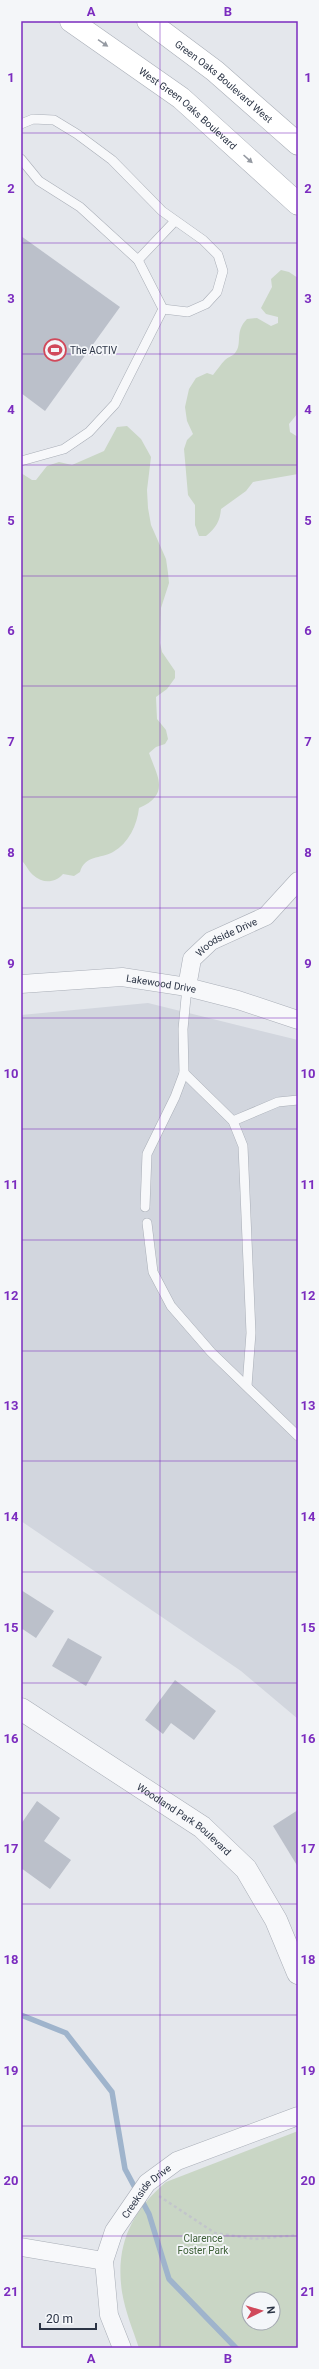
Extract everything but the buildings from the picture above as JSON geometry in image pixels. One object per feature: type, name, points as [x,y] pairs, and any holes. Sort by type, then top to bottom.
[{"type":"main road","name":"West Green Oaks Boulevard","points":[[71,21],[181,98],[298,204]]},
{"type":"main road","name":"Green Oaks Boulevard West","points":[[148,21],[215,71],[298,144]]},
{"type":"street","name":"Woodside Drive","points":[[187,987],[192,959],[212,941],[266,916],[298,881]]},
{"type":"street","name":"Lakewood Drive","points":[[21,984],[122,977],[187,987],[238,1000],[298,1020]]},
{"type":"street","name":"Woodland Park Boulevard","points":[[21,1709],[202,1827],[246,1868],[276,1920],[298,1973]]},
{"type":"street","name":"Creekside Drive","points":[[122,2348],[109,2315],[104,2261],[114,2231],[147,2183],[177,2161],[298,2116]]},
{"type":"street","points":[[21,2247],[104,2261]]},
{"type":"lane","points":[[21,124],[33,119],[54,120],[77,134],[112,160],[175,221],[203,240],[218,255],[223,271],[217,292],[206,304],[188,312],[163,309]]},
{"type":"lane","points":[[21,159],[39,181],[80,207],[138,260],[163,309]]},
{"type":"lane","points":[[138,260],[175,221]]},
{"type":"lane","points":[[21,461],[64,449],[89,432],[115,404],[163,309]]},
{"type":"lane","points":[[145,1207],[147,1154],[184,1073],[182,1029],[187,987]]},
{"type":"lane","points":[[184,1073],[233,1121],[243,1146],[250,1333],[247,1386]]},
{"type":"lane","points":[[233,1121],[278,1102],[298,1100]]},
{"type":"lane","points":[[146,1223],[153,1272],[171,1306],[211,1352],[298,1436]]},
{"type":"path","points":[[157,2194],[215,2233],[255,2239],[298,2235]]},
{"type":"shaded area","points":[[148,1003],[298,1040],[298,1719],[241,1671],[21,1521],[21,1015]]},
{"type":"green space","points":[[281,270],[289,272],[298,278],[298,413],[289,424],[290,432],[298,437],[298,474],[253,482],[246,491],[221,509],[217,524],[206,536],[199,536],[195,525],[195,505],[188,495],[184,449],[187,440],[193,434],[187,421],[185,407],[189,389],[196,378],[207,373],[213,375],[225,360],[235,353],[238,346],[241,329],[247,319],[257,318],[271,326],[278,323],[278,317],[266,314],[261,308],[272,287],[271,279]]},
{"type":"green space","points":[[127,426],[141,439],[151,457],[147,490],[148,508],[151,525],[166,559],[168,573],[169,583],[161,608],[160,643],[162,652],[175,671],[175,678],[167,689],[156,697],[157,719],[166,730],[168,739],[165,744],[156,747],[149,753],[158,777],[158,791],[149,803],[139,808],[134,827],[124,844],[113,852],[89,860],[82,867],[80,872],[74,876],[63,874],[53,881],[45,881],[33,875],[21,860],[21,473],[32,480],[36,480],[47,466],[59,462],[72,465],[104,451],[117,427]]},
{"type":"green space","name":"Clarence Foster Park","points":[[298,2131],[298,2348],[139,2348],[123,2299],[120,2275],[121,2260],[128,2231],[143,2205],[166,2182]]},
{"type":"waterway","points":[[21,2015],[66,2033],[112,2092],[125,2169],[149,2214],[169,2279],[236,2348]]},
{"type":"place","name":"The ACTIV","points":[[55,350]]}]
